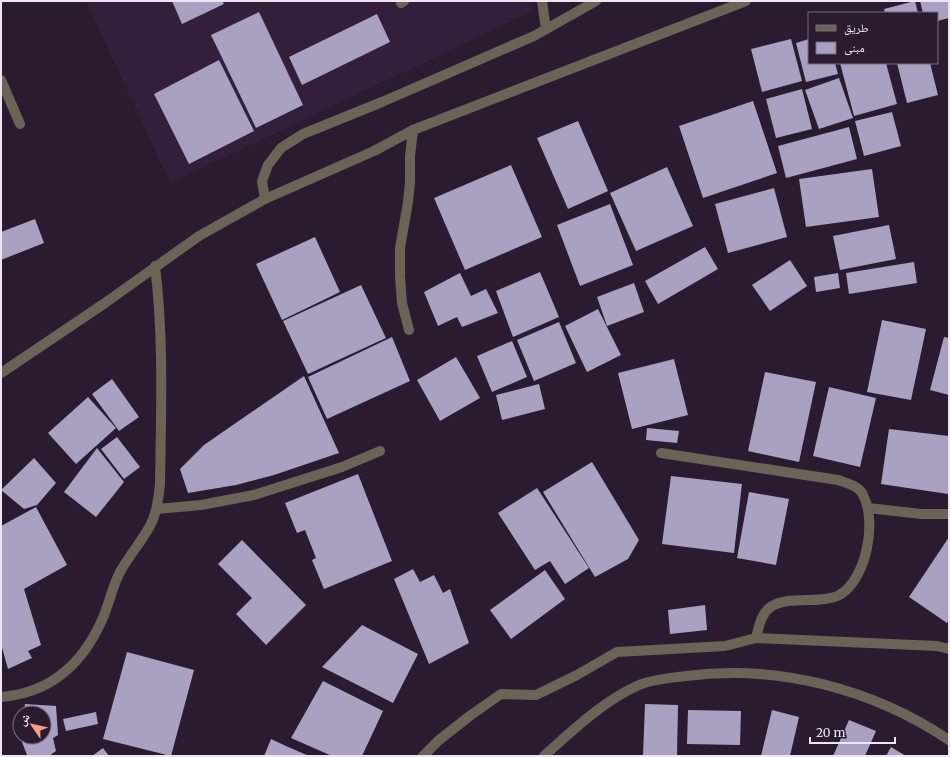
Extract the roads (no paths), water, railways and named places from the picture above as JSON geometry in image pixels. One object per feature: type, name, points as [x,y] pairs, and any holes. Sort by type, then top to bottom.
[{"type":"street","points":[[542,1],[546,29]]},
{"type":"street","points":[[265,199],[262,180],[268,165],[281,148],[297,137],[534,36],[596,1]]},
{"type":"street","points":[[1,373],[105,303],[199,236],[265,199],[374,151],[413,130],[746,1]]},
{"type":"street","points":[[1,80],[20,124]]},
{"type":"street","points":[[409,330],[402,303],[400,248],[408,202],[413,130]]},
{"type":"street","points":[[1,697],[26,693],[42,687],[63,674],[85,651],[103,619],[119,574],[150,526],[157,509],[160,485],[160,328],[159,296],[155,266]]},
{"type":"street","points":[[157,509],[201,505],[254,495],[342,467],[380,451]]},
{"type":"street","points":[[661,453],[838,480],[854,486],[863,494],[868,508],[869,526],[865,555],[856,577],[840,594],[831,597],[780,603],[771,607],[764,614],[756,638]]},
{"type":"street","points":[[868,508],[921,514],[949,514]]},
{"type":"street","points":[[423,756],[439,740],[501,694],[536,695],[577,675],[617,652],[725,646],[756,638],[937,646],[949,649]]},
{"type":"street","points":[[544,756],[595,712],[638,686],[648,682],[702,674],[745,674],[785,677],[821,683],[853,692],[890,707],[949,740]]}]
